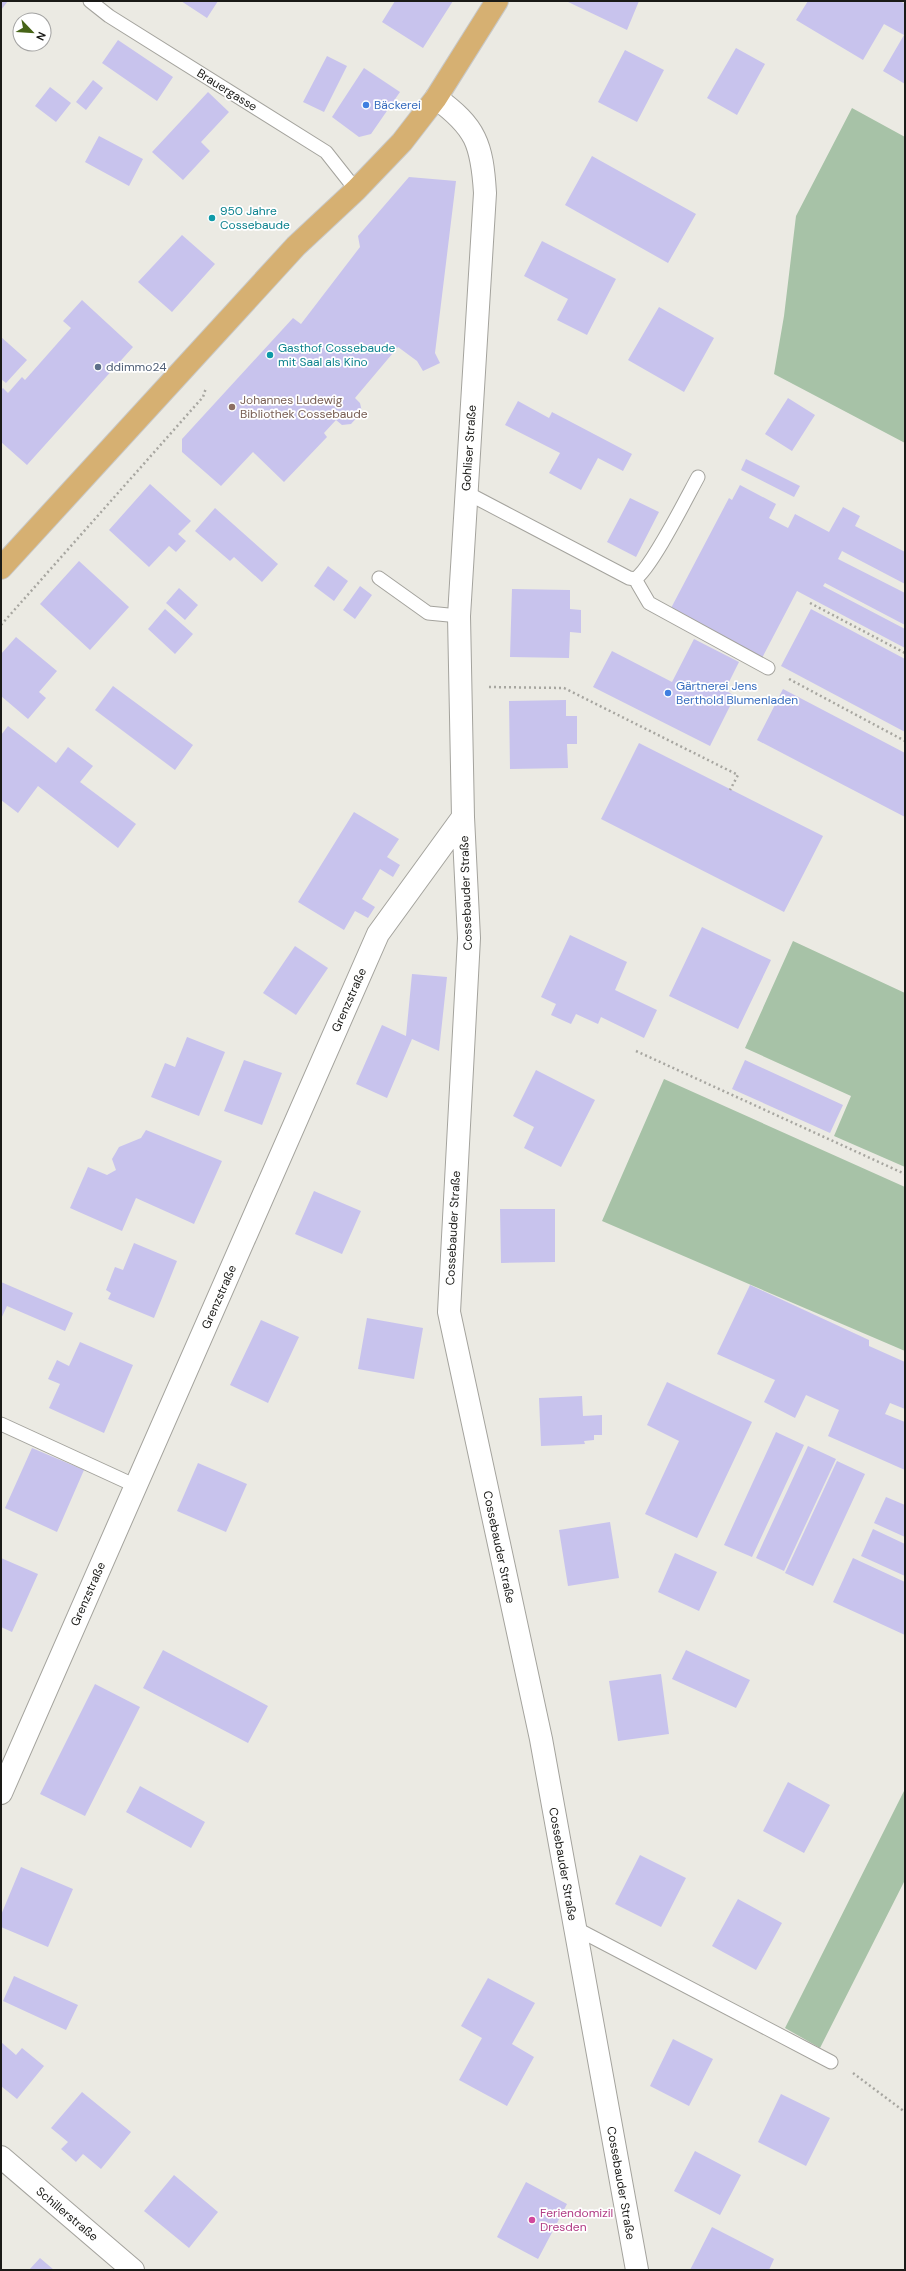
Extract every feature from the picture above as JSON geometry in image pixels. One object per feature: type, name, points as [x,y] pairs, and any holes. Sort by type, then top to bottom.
[{"type":"main road","points":[[1,568],[296,246],[356,190],[402,142],[436,98],[497,1]]},
{"type":"street","name":"Gohliser Straße","points":[[436,98],[457,113],[473,132],[483,161],[485,193],[459,616],[463,816]]},
{"type":"street","name":"Grenzstraße","points":[[1,1793],[378,934],[463,816]]},
{"type":"street","name":"Cossebauder Straße","points":[[463,816],[469,938],[449,1312],[540,1740],[637,2270]]},
{"type":"street","name":"Schillerstraße","points":[[1,2158],[133,2270]]},
{"type":"lane","name":"Brauergasse","points":[[90,1],[109,16],[326,152],[356,190]]},
{"type":"lane","points":[[634,579],[640,576],[653,557],[698,477]]},
{"type":"lane","points":[[467,493],[634,579],[648,603],[768,668]]},
{"type":"lane","points":[[379,578],[428,613],[459,616]]},
{"type":"lane","points":[[1,1424],[136,1486]]},
{"type":"lane","points":[[575,1928],[831,2062]]},
{"type":"path","points":[[1,625],[203,397],[208,383]]},
{"type":"path","points":[[810,603],[905,653]]},
{"type":"path","points":[[768,668],[905,741]]},
{"type":"path","points":[[461,686],[564,688],[738,776],[730,790]]},
{"type":"path","points":[[636,1051],[905,1174]]},
{"type":"path","points":[[831,2062],[860,2076],[905,2112]]},
{"type":"green space","points":[[852,108],[905,137],[905,443],[774,374],[784,316],[796,216]]},
{"type":"green space","points":[[793,941],[905,993],[905,1167],[834,1136],[851,1096],[745,1048]]},
{"type":"green space","points":[[664,1079],[905,1187],[905,1351],[602,1221]]},
{"type":"green space","points":[[905,1789],[905,1880],[820,2048],[785,2028]]},
{"type":"building","points":[[1,1],[8,1],[1,10]]},
{"type":"building","points":[[181,1],[218,1],[207,18]]},
{"type":"building","points":[[395,1],[453,1],[423,48],[382,22]]},
{"type":"building","points":[[566,1],[639,1],[627,30]]},
{"type":"building","points":[[808,1],[900,1],[905,4],[905,84],[883,71],[904,35],[884,24],[863,60],[796,20]]},
{"type":"building","points":[[118,40],[173,77],[157,101],[102,63]]},
{"type":"building","points":[[736,48],[765,64],[737,115],[707,98]]},
{"type":"building","points":[[625,50],[664,70],[637,122],[598,102]]},
{"type":"building","points":[[327,56],[347,66],[324,112],[303,102]]},
{"type":"building","name":"Bäckerei","points":[[364,68],[400,92],[371,134],[359,137],[332,117]]},
{"type":"building","points":[[93,80],[103,88],[86,110],[76,102]]},
{"type":"building","points":[[50,87],[71,103],[56,122],[35,106]]},
{"type":"building","points":[[208,92],[229,112],[201,142],[210,151],[183,180],[152,152]]},
{"type":"building","points":[[99,136],[143,159],[129,186],[85,162]]},
{"type":"building","points":[[592,156],[696,214],[668,263],[565,205]]},
{"type":"building","points":[[409,177],[456,181],[435,353],[440,363],[423,371],[417,361],[398,347],[355,398],[360,403],[362,412],[351,424],[342,425],[336,420],[324,433],[327,437],[284,482],[253,452],[221,486],[182,452],[182,439],[293,318],[301,324],[360,247],[358,236]]},
{"type":"building","points":[[182,235],[215,264],[172,312],[138,282]]},
{"type":"building","points":[[542,241],[616,279],[587,335],[557,320],[568,299],[524,276]]},
{"type":"building","points":[[82,300],[133,347],[27,465],[1,442],[1,390],[3,388],[8,393],[22,377],[25,380],[71,328],[63,321]]},
{"type":"building","points":[[659,307],[714,338],[684,392],[628,360]]},
{"type":"building","points":[[1,337],[27,360],[6,383],[1,379]]},
{"type":"building","points":[[788,398],[815,415],[792,451],[765,434]]},
{"type":"building","points":[[518,401],[549,418],[552,412],[632,454],[623,471],[598,458],[581,490],[549,473],[560,453],[505,425]]},
{"type":"building","points":[[746,459],[800,486],[794,497],[741,470]]},
{"type":"building","points":[[150,484],[191,521],[178,534],[186,541],[176,552],[169,546],[149,567],[109,530]]},
{"type":"building","points":[[740,485],[776,504],[769,518],[788,528],[795,514],[829,532],[843,507],[860,516],[855,526],[905,552],[905,584],[842,551],[838,559],[905,593],[905,625],[825,583],[823,586],[905,629],[905,648],[797,591],[762,658],[670,610],[729,498],[732,500]]},
{"type":"building","points":[[630,498],[659,512],[636,557],[607,542]]},
{"type":"building","points":[[215,508],[278,564],[262,582],[234,557],[230,561],[195,531]]},
{"type":"building","points":[[79,561],[129,607],[90,650],[40,604]]},
{"type":"building","points":[[328,566],[348,581],[334,601],[314,586]]},
{"type":"building","points":[[360,586],[372,595],[355,619],[343,610]]},
{"type":"building","points":[[179,588],[198,605],[185,620],[166,603]]},
{"type":"building","points":[[512,589],[570,590],[570,609],[581,610],[581,633],[570,632],[569,658],[510,657]]},
{"type":"building","points":[[165,609],[193,634],[175,654],[148,629]]},
{"type":"building","points":[[811,609],[905,659],[905,732],[781,666]]},
{"type":"building","points":[[16,637],[57,671],[39,692],[46,698],[28,719],[1,696],[1,654]]},
{"type":"building","name":"Gärtnerei Jens Berthold Blumenladen","points":[[694,639],[739,662],[725,690],[735,696],[710,746],[593,687],[612,651],[672,682]]},
{"type":"building","points":[[113,686],[193,745],[175,770],[95,710]]},
{"type":"building","points":[[783,689],[905,753],[905,817],[757,740]]},
{"type":"building","points":[[566,700],[566,716],[577,716],[577,744],[567,744],[568,768],[510,769],[509,701]]},
{"type":"building","points":[[8,726],[56,763],[68,747],[93,766],[80,782],[136,824],[118,848],[38,786],[18,813],[1,800],[1,735]]},
{"type":"building","points":[[639,743],[823,836],[784,912],[601,819]]},
{"type":"building","points":[[354,812],[399,839],[387,857],[400,865],[393,877],[380,869],[362,899],[375,907],[368,918],[355,911],[344,930],[298,902]]},
{"type":"building","points":[[702,927],[771,960],[738,1029],[669,996]]},
{"type":"building","points":[[570,935],[627,962],[615,990],[657,1010],[644,1038],[601,1017],[598,1024],[576,1014],[571,1024],[551,1015],[556,1004],[541,997]]},
{"type":"building","points":[[295,946],[328,968],[296,1015],[263,993]]},
{"type":"building","points":[[412,974],[447,977],[439,1051],[412,1039],[387,1098],[356,1084],[382,1025],[406,1036]]},
{"type":"building","points":[[187,1037],[225,1052],[199,1116],[151,1097],[165,1063],[175,1067]]},
{"type":"building","points":[[244,1060],[282,1073],[262,1125],[224,1111]]},
{"type":"building","points":[[745,1060],[843,1105],[830,1133],[732,1089]]},
{"type":"building","points":[[536,1070],[595,1100],[561,1167],[524,1148],[534,1127],[513,1116]]},
{"type":"building","points":[[146,1130],[222,1161],[194,1224],[136,1198],[122,1231],[70,1208],[88,1167],[107,1175],[116,1170],[112,1159],[119,1147],[141,1138]]},
{"type":"building","points":[[314,1191],[361,1211],[342,1254],[295,1234]]},
{"type":"building","points":[[500,1209],[555,1209],[555,1262],[501,1263]]},
{"type":"building","points":[[134,1243],[177,1261],[154,1318],[108,1299],[111,1293],[106,1290],[115,1267],[123,1270]]},
{"type":"building","points":[[1,1282],[73,1313],[65,1331],[7,1306],[1,1319]]},
{"type":"building","points":[[750,1285],[869,1340],[869,1346],[905,1362],[905,1409],[890,1403],[885,1414],[905,1422],[905,1470],[828,1436],[839,1410],[806,1395],[795,1418],[764,1402],[775,1380],[717,1354]]},
{"type":"building","points":[[367,1318],[423,1328],[414,1379],[358,1369]]},
{"type":"building","points":[[261,1320],[299,1337],[268,1403],[230,1385]]},
{"type":"building","points":[[80,1342],[133,1365],[104,1433],[49,1408],[60,1384],[48,1379],[57,1360],[69,1366]]},
{"type":"building","points":[[667,1382],[752,1422],[697,1538],[645,1514],[679,1441],[647,1425]]},
{"type":"building","points":[[582,1396],[583,1416],[602,1415],[602,1435],[594,1435],[594,1440],[584,1441],[585,1444],[541,1446],[539,1398]]},
{"type":"building","points":[[776,1432],[804,1445],[752,1557],[724,1545]]},
{"type":"building","points":[[808,1446],[836,1459],[784,1571],[756,1558]]},
{"type":"building","points":[[32,1448],[84,1470],[57,1532],[5,1508]]},
{"type":"building","points":[[837,1461],[865,1474],[813,1586],[785,1573]]},
{"type":"building","points":[[198,1463],[247,1484],[226,1532],[177,1511]]},
{"type":"building","points":[[886,1497],[905,1505],[905,1537],[874,1523]]},
{"type":"building","points":[[610,1522],[619,1578],[568,1586],[559,1530]]},
{"type":"building","points":[[873,1529],[905,1544],[905,1576],[861,1556]]},
{"type":"building","points":[[675,1553],[717,1572],[699,1611],[658,1592]]},
{"type":"building","points":[[1,1558],[38,1574],[12,1632],[1,1627]]},
{"type":"building","points":[[853,1558],[905,1582],[905,1635],[833,1602]]},
{"type":"building","points":[[163,1650],[268,1706],[248,1743],[143,1688]]},
{"type":"building","points":[[686,1650],[750,1680],[736,1708],[672,1679]]},
{"type":"building","points":[[661,1674],[669,1734],[618,1741],[609,1681]]},
{"type":"building","points":[[95,1684],[140,1707],[85,1816],[40,1794]]},
{"type":"building","points":[[788,1782],[830,1805],[804,1853],[763,1831]]},
{"type":"building","points":[[140,1786],[205,1822],[191,1848],[126,1812]]},
{"type":"building","points":[[640,1855],[686,1878],[661,1927],[615,1904]]},
{"type":"building","points":[[21,1867],[73,1889],[48,1947],[1,1927],[1,1915]]},
{"type":"building","points":[[738,1899],[782,1923],[756,1970],[712,1946]]},
{"type":"building","points":[[14,1976],[78,2005],[66,2030],[3,2001]]},
{"type":"building","points":[[488,1978],[535,2003],[512,2044],[534,2057],[507,2106],[459,2080],[482,2038],[461,2026]]},
{"type":"building","points":[[673,2039],[713,2059],[689,2106],[650,2086]]},
{"type":"building","points":[[1,2042],[16,2055],[22,2048],[44,2066],[17,2099],[1,2086]]},
{"type":"building","points":[[82,2092],[131,2132],[101,2169],[83,2154],[76,2162],[61,2149],[68,2142],[51,2128]]},
{"type":"building","points":[[781,2094],[830,2118],[806,2166],[758,2142]]},
{"type":"building","points":[[695,2151],[741,2175],[720,2215],[674,2191]]},
{"type":"building","points":[[174,2175],[218,2212],[189,2248],[144,2211]]},
{"type":"building","name":"Feriendomizil Dresden","points":[[526,2182],[567,2204],[538,2259],[497,2237]]},
{"type":"building","points":[[712,2227],[774,2259],[769,2270],[690,2270]]},
{"type":"building","points":[[40,2258],[54,2270],[29,2270]]},
{"type":"place","name":"Bäckerei","points":[[366,105]]},
{"type":"place","name":"950 Jahre Cossebaude","points":[[212,218]]},
{"type":"place","name":"Gasthof Cossebaude mit Saal als Kino","points":[[270,355]]},
{"type":"place","name":"ddimmo24","points":[[98,367]]},
{"type":"place","name":"Johannes Ludewig Bibliothek Cossebaude","points":[[232,407]]},
{"type":"place","name":"Gärtnerei Jens Berthold Blumenladen","points":[[668,693]]},
{"type":"place","name":"Feriendomizil Dresden","points":[[532,2220]]}]
